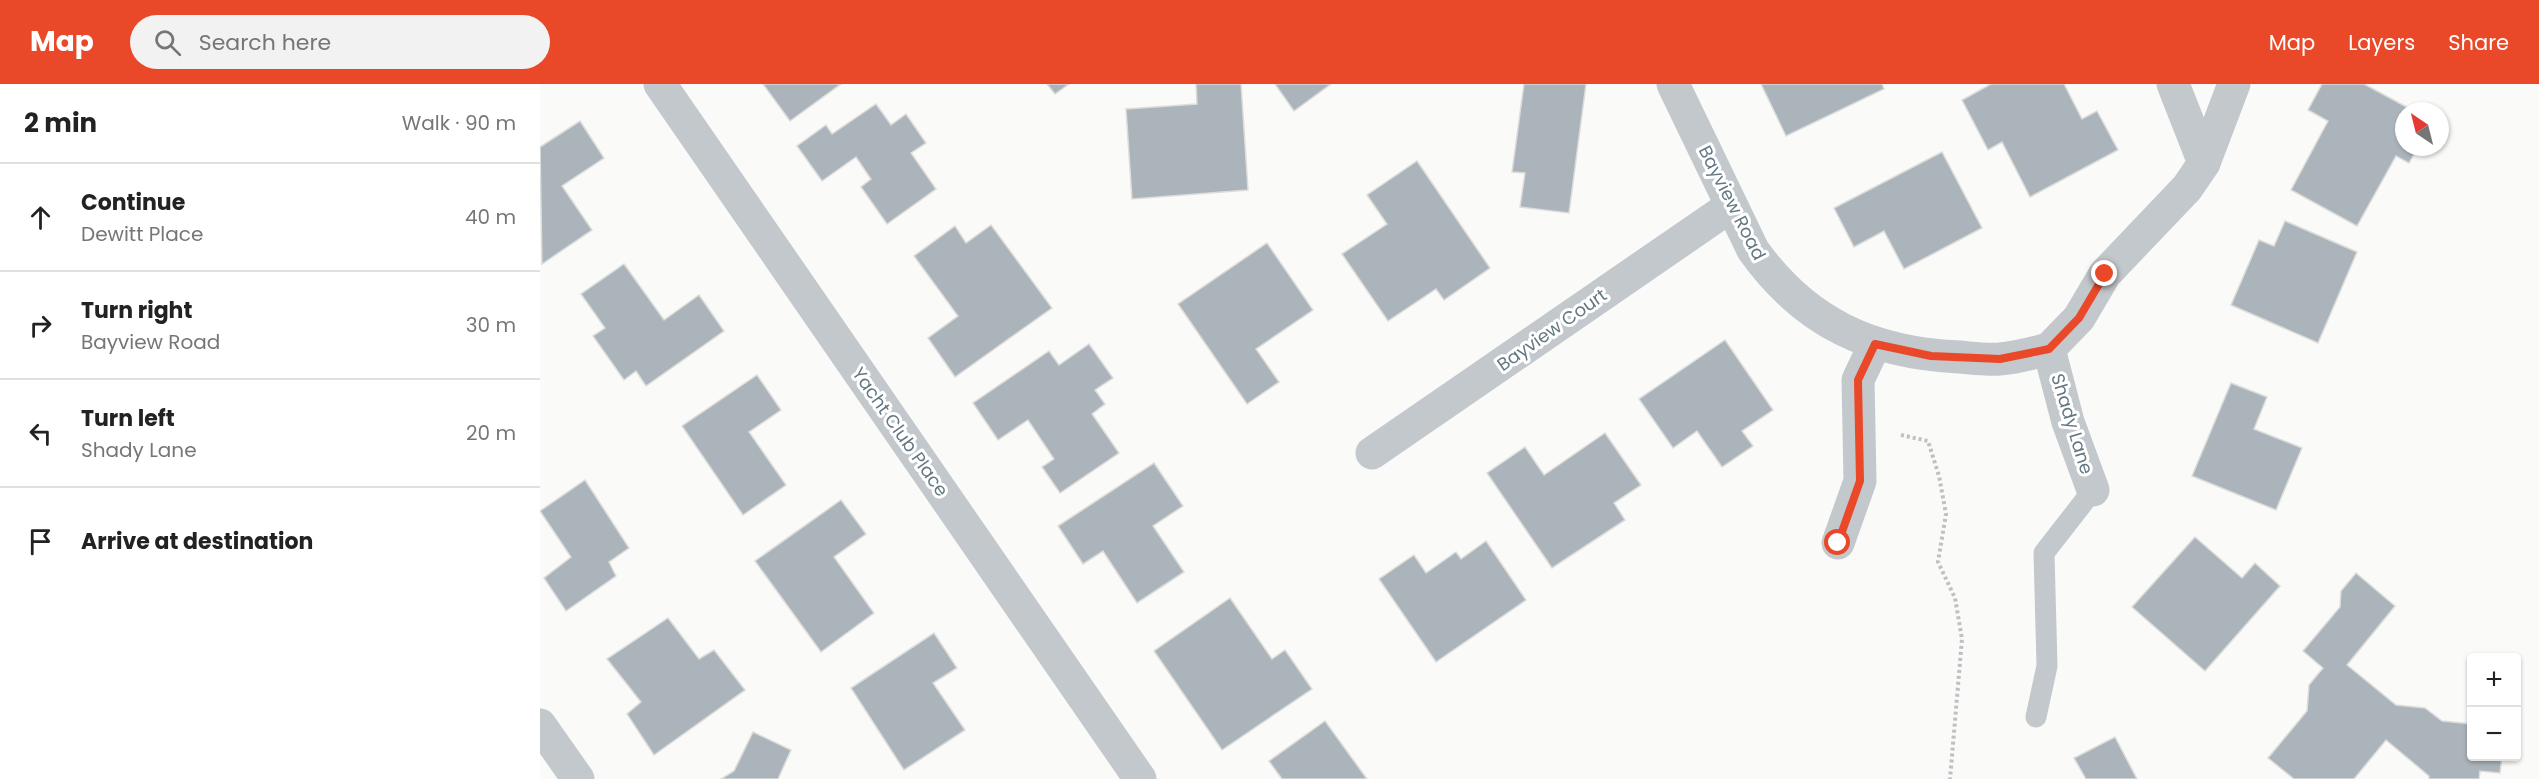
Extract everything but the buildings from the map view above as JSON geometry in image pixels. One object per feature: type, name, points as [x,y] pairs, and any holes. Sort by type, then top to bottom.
[{"type":"street","name":"Yacht Club Place","points":[[660,84],[1140,779]]},
{"type":"street","name":"Bayview Road","points":[[1673,84],[1731,206],[1768,271],[1786,291],[1828,323],[1875,344],[1931,356],[2000,359],[2049,349]]},
{"type":"street","points":[[2173,84],[2204,163]]},
{"type":"street","name":"Shady Lane","points":[[2093,490],[2068,422],[2049,349],[2079,318],[2105,274],[2187,188],[2204,163],[2234,84]]},
{"type":"street","name":"Bayview Court","points":[[1372,453],[1731,206]]},
{"type":"street","points":[[1838,543],[1860,481],[1858,380],[1875,344]]},
{"type":"street","points":[[540,724],[578,779]]},
{"type":"lane","points":[[2036,717],[2047,666],[2044,553],[2093,490]]},
{"type":"path","points":[[1901,435],[1928,441],[1939,476],[1946,514],[1938,562],[1955,598],[1962,639],[1950,779]]},
{"type":"route","points":[[1838,543],[1860,481],[1858,380],[1875,344],[1931,356],[2000,359],[2049,349],[2079,318],[2105,274]]}]
